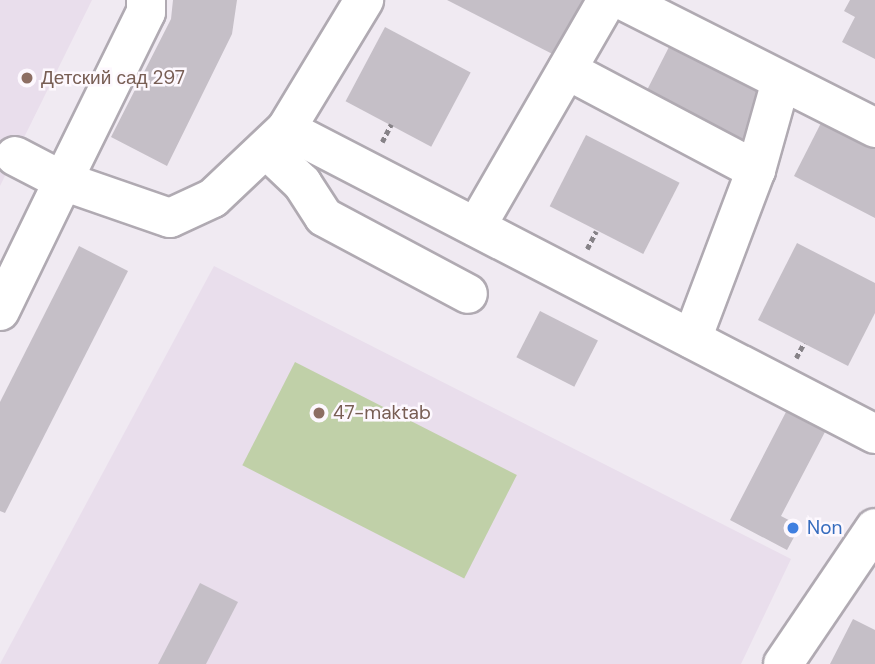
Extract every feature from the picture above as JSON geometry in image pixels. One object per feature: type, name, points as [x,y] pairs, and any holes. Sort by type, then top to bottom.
[{"type":"street","points":[[0,312],[146,12],[146,0]]},
{"type":"street","points":[[15,156],[63,181],[170,218],[213,198],[276,139],[364,0]]},
{"type":"street","points":[[476,228],[607,0]]},
{"type":"street","points":[[622,0],[875,128]]},
{"type":"street","points":[[567,70],[756,170]]},
{"type":"street","points":[[692,339],[756,170],[781,81]]},
{"type":"street","points":[[276,139],[476,228],[875,434]]},
{"type":"street","points":[[276,139],[324,217],[468,294]]},
{"type":"street","points":[[783,664],[869,549]]},
{"type":"shaded area","name":"Детский сад 297","points":[[0,0],[92,0],[0,186]]},
{"type":"shaded area","name":"47-maktab","points":[[214,266],[791,559],[741,664],[0,664]]},
{"type":"green space","points":[[295,362],[517,475],[464,578],[242,465]]},
{"type":"building","points":[[173,0],[237,0],[232,34],[167,166],[111,137],[171,19]]},
{"type":"building","points":[[447,0],[584,0],[596,6],[568,62]]},
{"type":"building","points":[[850,0],[875,0],[875,59],[842,42],[855,17],[844,11]]},
{"type":"building","points":[[385,27],[471,73],[431,147],[346,101]]},
{"type":"building","points":[[670,45],[772,97],[744,151],[642,99]]},
{"type":"building","points":[[822,121],[875,148],[875,218],[794,176]]},
{"type":"building","points":[[586,135],[680,183],[643,254],[550,206]]},
{"type":"building","points":[[797,243],[875,283],[875,313],[848,366],[758,320]]},
{"type":"building","points":[[79,246],[128,271],[5,513],[0,511],[0,402]]},
{"type":"building","points":[[540,311],[598,341],[574,387],[516,357]]},
{"type":"building","points":[[787,410],[826,430],[781,516],[800,526],[787,550],[730,520]]},
{"type":"building","points":[[200,583],[238,602],[206,664],[158,664]]},
{"type":"building","points":[[853,619],[875,630],[875,664],[830,664]]},
{"type":"place","name":"Детский сад 297","points":[[27,78]]},
{"type":"place","name":"47-maktab","points":[[319,413]]},
{"type":"place","name":"Non","points":[[793,528]]}]
